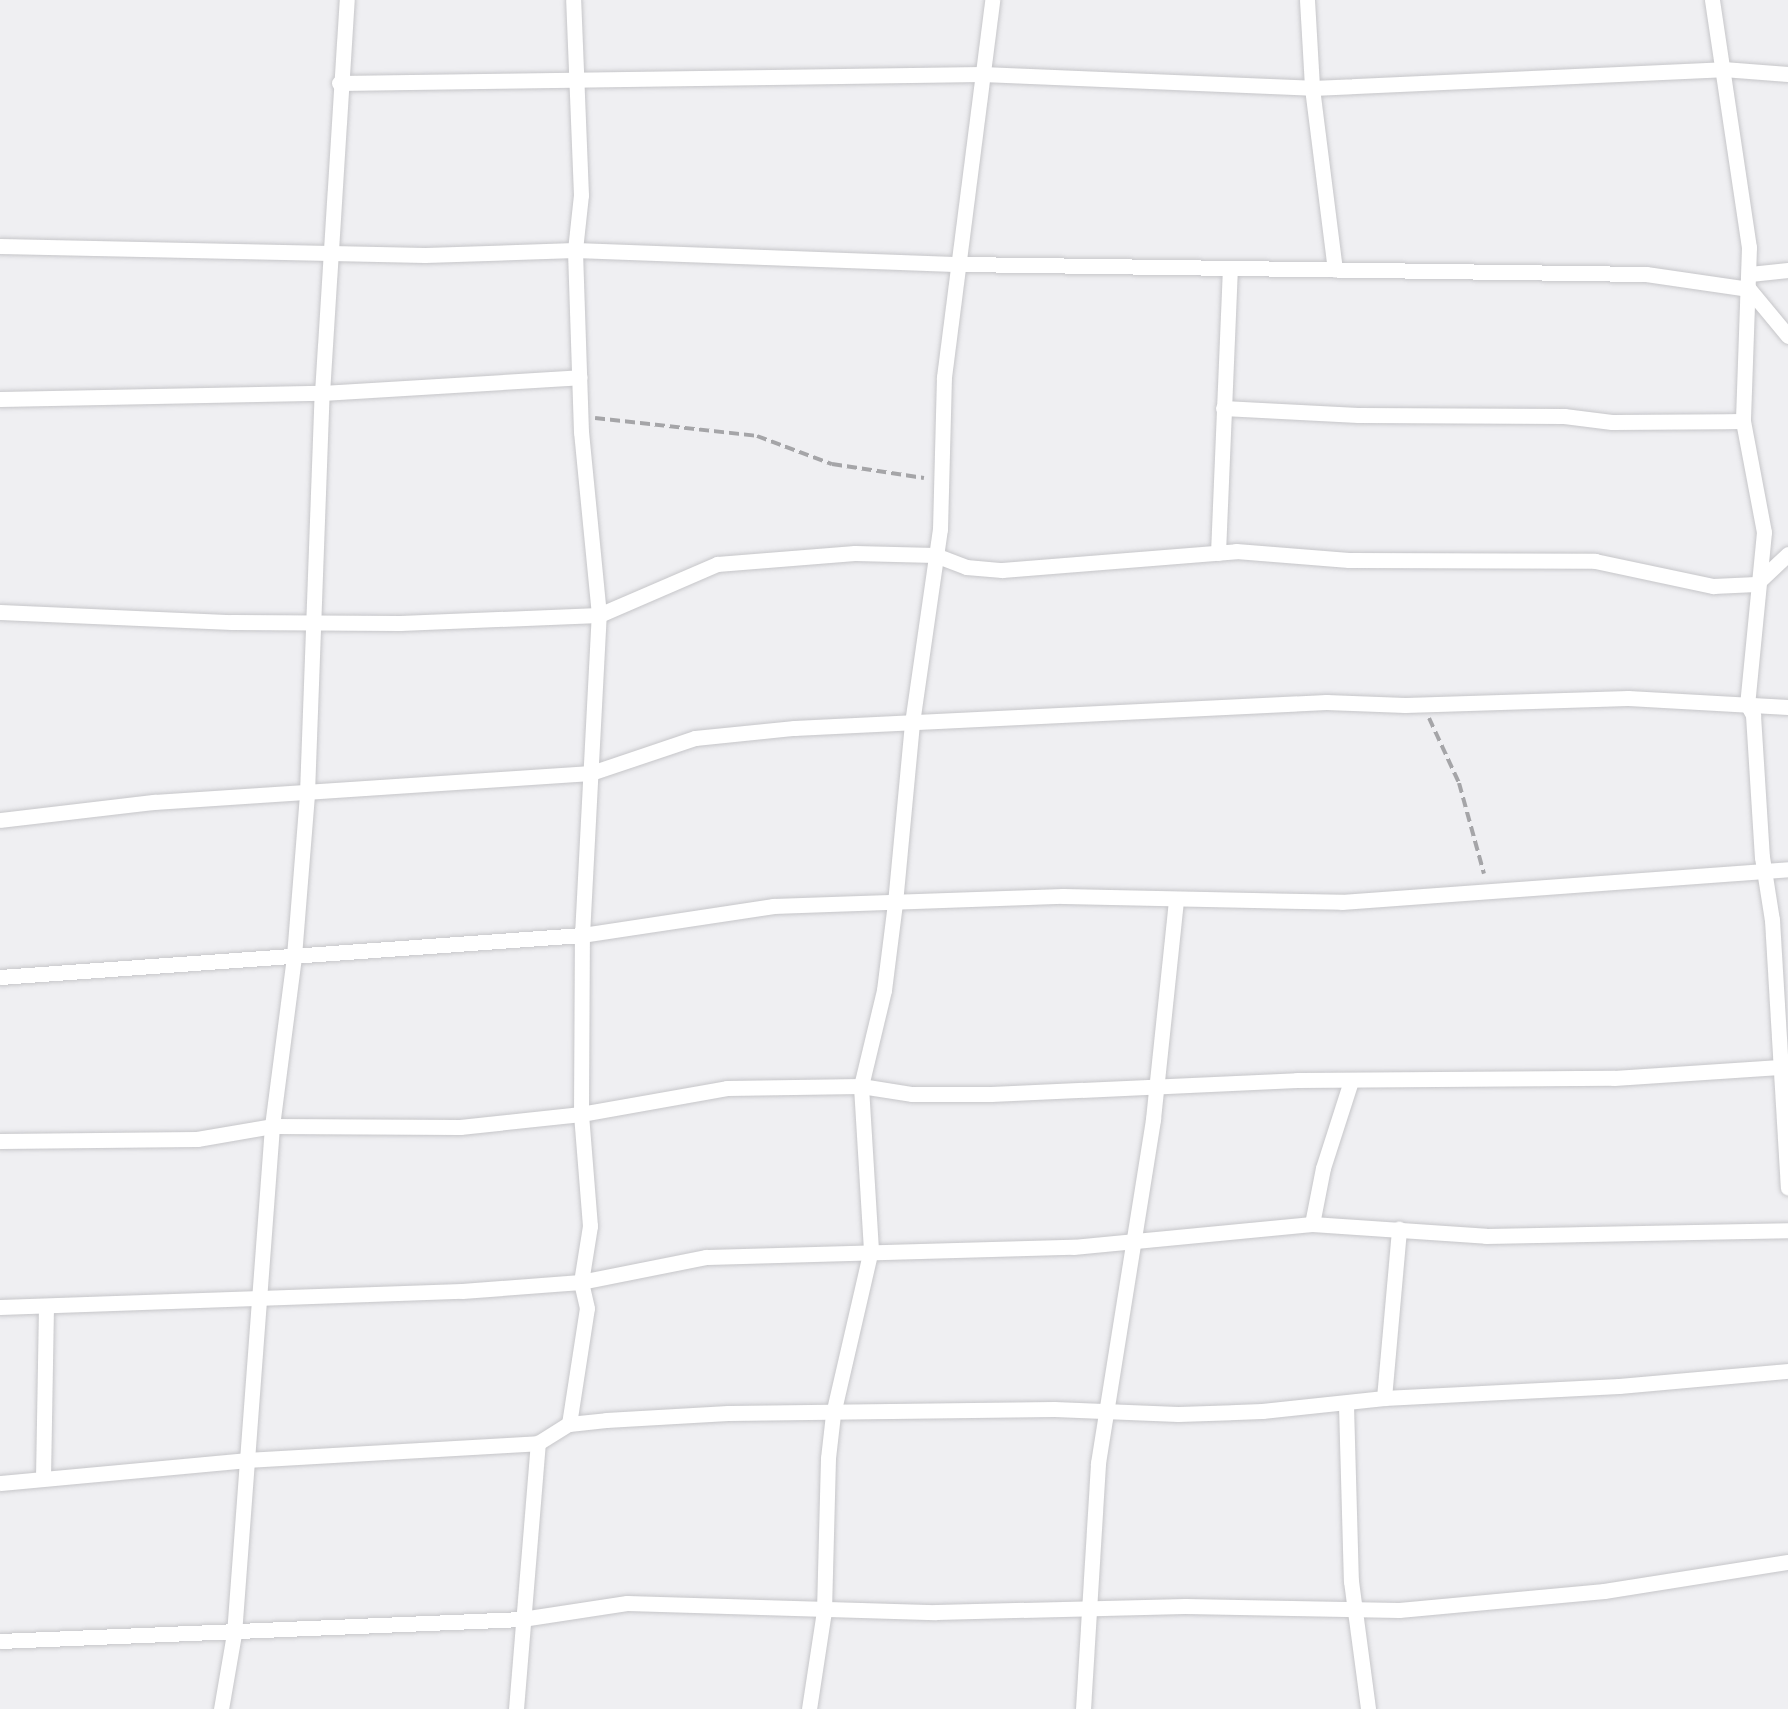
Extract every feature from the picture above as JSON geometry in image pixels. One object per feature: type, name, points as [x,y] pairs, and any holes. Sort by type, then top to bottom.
[{"type":"street","points":[[221,1709],[234,1634],[272,1126],[294,956],[307,793],[322,393],[347,0]]},
{"type":"street","points":[[570,1424],[587,1308],[581,1282],[590,1226],[581,1114],[582,935],[590,772],[598,710],[599,616],[581,417],[575,250],[581,195],[572,0]]},
{"type":"street","points":[[809,1709],[824,1610],[828,1458],[834,1414],[871,1250],[861,1086],[884,990],[896,903],[912,723],[935,555],[944,377],[992,0]]},
{"type":"street","points":[[1308,0],[1312,88],[1335,270]]},
{"type":"street","points":[[1712,0],[1749,282],[1744,421],[1764,532],[1747,704],[1753,715],[1764,871],[1783,1047],[1780,1066],[1788,1188]]},
{"type":"street","points":[[339,83],[982,74],[1312,88],[1723,69],[1788,74]]},
{"type":"street","points":[[0,246],[425,255],[575,250],[961,264],[1646,274],[1749,282],[1788,270]]},
{"type":"street","points":[[1218,552],[1230,270]]},
{"type":"street","points":[[1749,282],[1788,336]]},
{"type":"street","points":[[0,399],[322,393],[580,377]]},
{"type":"street","points":[[1223,408],[1358,415],[1564,416],[1612,422],[1744,421]]},
{"type":"street","points":[[0,612],[314,622],[599,616],[717,564],[856,553],[935,555],[966,567],[1002,570],[1218,552],[1350,560],[1608,562],[1713,586],[1756,584],[1788,554]]},
{"type":"street","points":[[1,821],[136,804],[590,772],[694,738],[794,728],[1208,705],[1423,705],[1628,698],[1788,707]]},
{"type":"street","points":[[0,977],[582,935],[772,906],[1063,896],[1342,902],[1488,888],[1788,869]]},
{"type":"street","points":[[1083,1709],[1105,1412],[1156,1086],[1176,900]]},
{"type":"street","points":[[0,1141],[198,1138],[272,1126],[460,1127],[581,1114],[727,1088],[861,1086],[912,1094],[991,1094],[1454,1076],[1614,1078],[1780,1066]]},
{"type":"street","points":[[1312,1224],[1323,1168],[1352,1081]]},
{"type":"street","points":[[0,1307],[581,1282],[706,1257],[1131,1243],[1312,1224],[1486,1236],[1788,1230]]},
{"type":"street","points":[[1384,1398],[1399,1229]]},
{"type":"street","points":[[43,1478],[46,1306]]},
{"type":"street","points":[[0,1483],[246,1460],[538,1443],[570,1424],[728,1413],[1054,1408],[1212,1413],[1788,1371]]},
{"type":"street","points":[[1346,1405],[1355,1608],[1368,1709]]},
{"type":"street","points":[[516,1709],[538,1443]]},
{"type":"street","points":[[0,1641],[522,1620],[627,1603],[824,1610],[1399,1610],[1604,1591],[1788,1562]]},
{"type":"path","points":[[581,417],[757,436],[832,464],[940,480]]},
{"type":"path","points":[[1423,705],[1459,783],[1488,888]]}]
